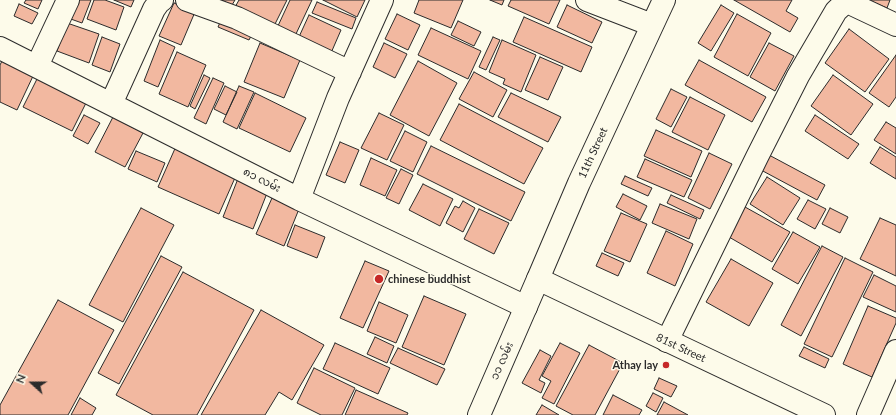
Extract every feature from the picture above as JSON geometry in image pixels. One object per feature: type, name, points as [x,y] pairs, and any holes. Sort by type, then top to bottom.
[{"type":"street","points":[[37,66],[68,0]]},
{"type":"street","points":[[112,104],[154,9],[162,0]]},
{"type":"street","points":[[187,0],[213,5],[350,72]]},
{"type":"street","points":[[299,199],[338,98],[382,0]]},
{"type":"street","points":[[586,0],[652,25]]},
{"type":"street","name":"11th Street","points":[[526,307],[579,182],[664,0]]},
{"type":"street","points":[[667,341],[798,76],[836,11],[846,1],[896,24]]},
{"type":"street","name":"၈၁ လမ်း","points":[[0,48],[299,199],[526,307]]},
{"type":"street","name":"81st Street","points":[[538,279],[824,415]]},
{"type":"street","name":"၁၁ လမ်း","points":[[479,415],[526,307]]},
{"type":"street","points":[[868,415],[896,351]]},
{"type":"building","points":[[26,0],[42,0],[38,9],[24,3]]},
{"type":"building","points":[[76,0],[91,0],[82,23],[68,18]]},
{"type":"building","points":[[94,0],[105,0],[124,7],[116,30],[87,19]]},
{"type":"building","points":[[114,0],[134,0],[131,7]]},
{"type":"building","points":[[221,0],[235,0],[232,5]]},
{"type":"building","points":[[239,0],[287,0],[273,28],[234,9]]},
{"type":"building","points":[[290,0],[312,0],[295,36],[277,28]]},
{"type":"building","points":[[323,0],[365,0],[357,17]]},
{"type":"building","points":[[419,0],[463,0],[451,28],[414,13]]},
{"type":"building","points":[[490,0],[504,0],[502,5]]},
{"type":"building","points":[[511,0],[560,0],[549,24],[508,6]]},
{"type":"building","points":[[734,0],[792,0],[786,11],[798,18],[790,32]]},
{"type":"building","points":[[868,0],[890,0],[887,8]]},
{"type":"building","points":[[317,2],[356,18],[352,29],[312,13]]},
{"type":"building","points":[[174,3],[195,12],[181,45],[159,36]]},
{"type":"building","points":[[19,4],[38,13],[32,24],[14,16]]},
{"type":"building","points":[[567,5],[602,22],[592,43],[557,27]]},
{"type":"building","points":[[721,5],[734,13],[711,51],[698,43]]},
{"type":"building","points":[[397,14],[420,25],[408,50],[385,39]]},
{"type":"building","points":[[737,14],[771,33],[748,76],[714,57]]},
{"type":"building","points":[[309,15],[341,30],[331,53],[298,39]]},
{"type":"building","points":[[524,17],[592,47],[581,72],[513,42]]},
{"type":"building","points":[[222,18],[253,32],[249,40],[218,27]]},
{"type":"building","points":[[458,21],[481,32],[474,46],[451,35]]},
{"type":"building","points":[[67,23],[99,34],[89,63],[57,51]]},
{"type":"building","points":[[431,28],[481,51],[468,79],[418,55]]},
{"type":"building","points":[[849,29],[889,59],[865,92],[825,63]]},
{"type":"building","points":[[102,37],[120,44],[110,72],[92,65]]},
{"type":"building","points":[[493,37],[500,40],[486,70],[479,67]]},
{"type":"building","points":[[160,40],[175,47],[158,87],[144,81]]},
{"type":"building","points":[[502,40],[536,55],[521,92],[503,84],[505,79],[489,72]]},
{"type":"building","points":[[260,43],[300,60],[284,98],[244,82]]},
{"type":"building","points":[[384,43],[407,54],[395,78],[373,67]]},
{"type":"building","points":[[769,43],[794,56],[775,91],[750,77]]},
{"type":"building","points":[[177,52],[206,65],[188,107],[159,94]]},
{"type":"building","points":[[896,55],[896,97],[889,107],[869,93]]},
{"type":"building","points":[[540,57],[563,67],[548,100],[525,90]]},
{"type":"building","points":[[3,59],[34,74],[17,110],[0,102],[0,65]]},
{"type":"building","points":[[699,60],[766,97],[752,122],[685,85]]},
{"type":"building","points":[[418,61],[457,83],[429,136],[390,115]]},
{"type":"building","points":[[474,72],[507,90],[493,117],[459,99]]},
{"type":"building","points":[[39,75],[88,99],[72,131],[23,107]]},
{"type":"building","points":[[204,75],[210,78],[195,109],[190,106]]},
{"type":"building","points":[[833,75],[873,104],[851,135],[811,106]]},
{"type":"building","points":[[213,78],[224,83],[206,124],[194,118]]},
{"type":"building","points":[[225,86],[237,92],[226,115],[214,109]]},
{"type":"building","points":[[239,86],[254,92],[237,129],[223,122]]},
{"type":"building","points":[[671,89],[687,97],[671,127],[656,119]]},
{"type":"building","points":[[255,93],[306,118],[290,152],[239,128]]},
{"type":"building","points":[[511,93],[561,117],[548,142],[498,117]]},
{"type":"building","points":[[690,97],[725,115],[708,150],[672,132]]},
{"type":"building","points":[[459,104],[543,148],[524,184],[440,140]]},
{"type":"building","points":[[379,113],[404,125],[387,160],[361,148]]},
{"type":"building","points":[[84,115],[100,123],[88,144],[73,136]]},
{"type":"building","points":[[815,115],[859,144],[848,159],[805,131]]},
{"type":"building","points":[[113,117],[143,133],[125,167],[95,152]]},
{"type":"building","points":[[886,122],[896,128],[896,154],[874,140]]},
{"type":"building","points":[[656,130],[702,151],[691,177],[644,156]]},
{"type":"building","points":[[405,131],[427,142],[413,172],[390,161]]},
{"type":"building","points":[[340,142],[359,150],[345,183],[326,175]]},
{"type":"building","points":[[177,144],[238,171],[219,214],[158,187]]},
{"type":"building","points":[[431,146],[525,192],[511,221],[417,174]]},
{"type":"building","points":[[880,147],[896,157],[896,179],[870,163]]},
{"type":"building","points":[[136,151],[165,163],[157,182],[128,169]]},
{"type":"building","points":[[709,153],[732,164],[710,209],[688,198]]},
{"type":"building","points":[[769,155],[825,185],[817,200],[761,170]]},
{"type":"building","points":[[371,158],[397,170],[385,196],[360,185]]},
{"type":"building","points":[[645,159],[692,180],[684,197],[637,177]]},
{"type":"building","points":[[401,169],[413,175],[399,204],[386,198]]},
{"type":"building","points":[[239,176],[269,188],[253,229],[223,217]]},
{"type":"building","points":[[625,176],[652,188],[648,196],[621,184]]},
{"type":"building","points":[[767,177],[800,198],[783,225],[750,204]]},
{"type":"building","points":[[423,184],[453,199],[440,226],[409,210]]},
{"type":"building","points":[[623,194],[647,206],[640,220],[616,207]]},
{"type":"building","points":[[671,195],[704,210],[700,219],[667,203]]},
{"type":"building","points":[[272,198],[299,209],[284,246],[256,234]]},
{"type":"building","points":[[808,200],[826,209],[815,229],[797,219]]},
{"type":"building","points":[[463,201],[475,208],[463,232],[446,223],[455,206],[459,208]]},
{"type":"building","points":[[660,204],[697,219],[689,239],[652,223]]},
{"type":"building","points":[[745,207],[790,232],[772,262],[729,237]]},
{"type":"building","points":[[141,208],[174,225],[123,322],[89,305]]},
{"type":"building","points":[[830,208],[848,217],[840,233],[822,224]]},
{"type":"building","points":[[479,209],[509,223],[494,254],[464,239]]},
{"type":"building","points":[[621,213],[647,224],[630,262],[604,251]]},
{"type":"building","points":[[880,218],[896,225],[896,276],[860,259]]},
{"type":"building","points":[[295,225],[325,237],[317,258],[287,246]]},
{"type":"building","points":[[666,231],[693,244],[675,286],[647,273]]},
{"type":"building","points":[[793,232],[820,247],[798,284],[772,269]]},
{"type":"building","points":[[822,246],[843,257],[801,336],[781,325]]},
{"type":"building","points":[[602,253],[624,263],[618,276],[596,266]]},
{"type":"building","points":[[161,256],[182,267],[119,384],[98,373]]},
{"type":"building","points":[[845,258],[873,272],[832,357],[804,344]]},
{"type":"building","points":[[731,259],[773,283],[749,326],[706,302]]},
{"type":"building","points":[[365,261],[389,271],[363,328],[340,318]]},
{"type":"building","points":[[183,272],[254,310],[197,415],[153,415],[116,395]]},
{"type":"building","points":[[874,275],[896,286],[896,312],[863,297]]},
{"type":"building","points":[[424,296],[466,314],[444,365],[402,347]]},
{"type":"building","points":[[58,300],[114,330],[68,415],[0,415],[0,405]]},
{"type":"building","points":[[379,302],[408,315],[396,343],[367,331]]},
{"type":"building","points":[[868,306],[896,318],[896,323],[872,377],[843,364]]},
{"type":"building","points":[[261,310],[324,345],[292,400],[279,392],[265,415],[201,415]]},
{"type":"building","points":[[375,337],[394,346],[387,363],[367,354]]},
{"type":"building","points":[[335,343],[390,368],[378,394],[323,369]]},
{"type":"building","points":[[560,343],[580,353],[554,404],[542,398],[551,381],[542,376]]},
{"type":"building","points":[[589,345],[623,363],[595,415],[573,415],[556,406]]},
{"type":"building","points":[[804,347],[829,359],[825,368],[799,356]]},
{"type":"building","points":[[398,348],[445,369],[437,385],[390,363]]},
{"type":"building","points":[[540,350],[551,356],[539,380],[545,383],[541,393],[522,383]]},
{"type":"building","points":[[314,368],[355,388],[342,415],[321,415],[297,403]]},
{"type":"building","points":[[659,378],[677,386],[671,397],[654,389]]},
{"type":"building","points":[[356,390],[408,413],[407,415],[345,415]]},
{"type":"building","points":[[653,393],[663,398],[656,412],[646,406]]},
{"type":"building","points":[[613,395],[642,410],[639,415],[603,415]]},
{"type":"building","points":[[80,398],[96,408],[92,415],[71,415]]},
{"type":"building","points":[[664,402],[688,415],[657,415]]},
{"type":"building","points":[[542,405],[559,415],[536,415]]},
{"type":"place","name":"chinese buddhist","points":[[379,279]]},
{"type":"place","name":"Athay lay","points":[[666,365]]}]
